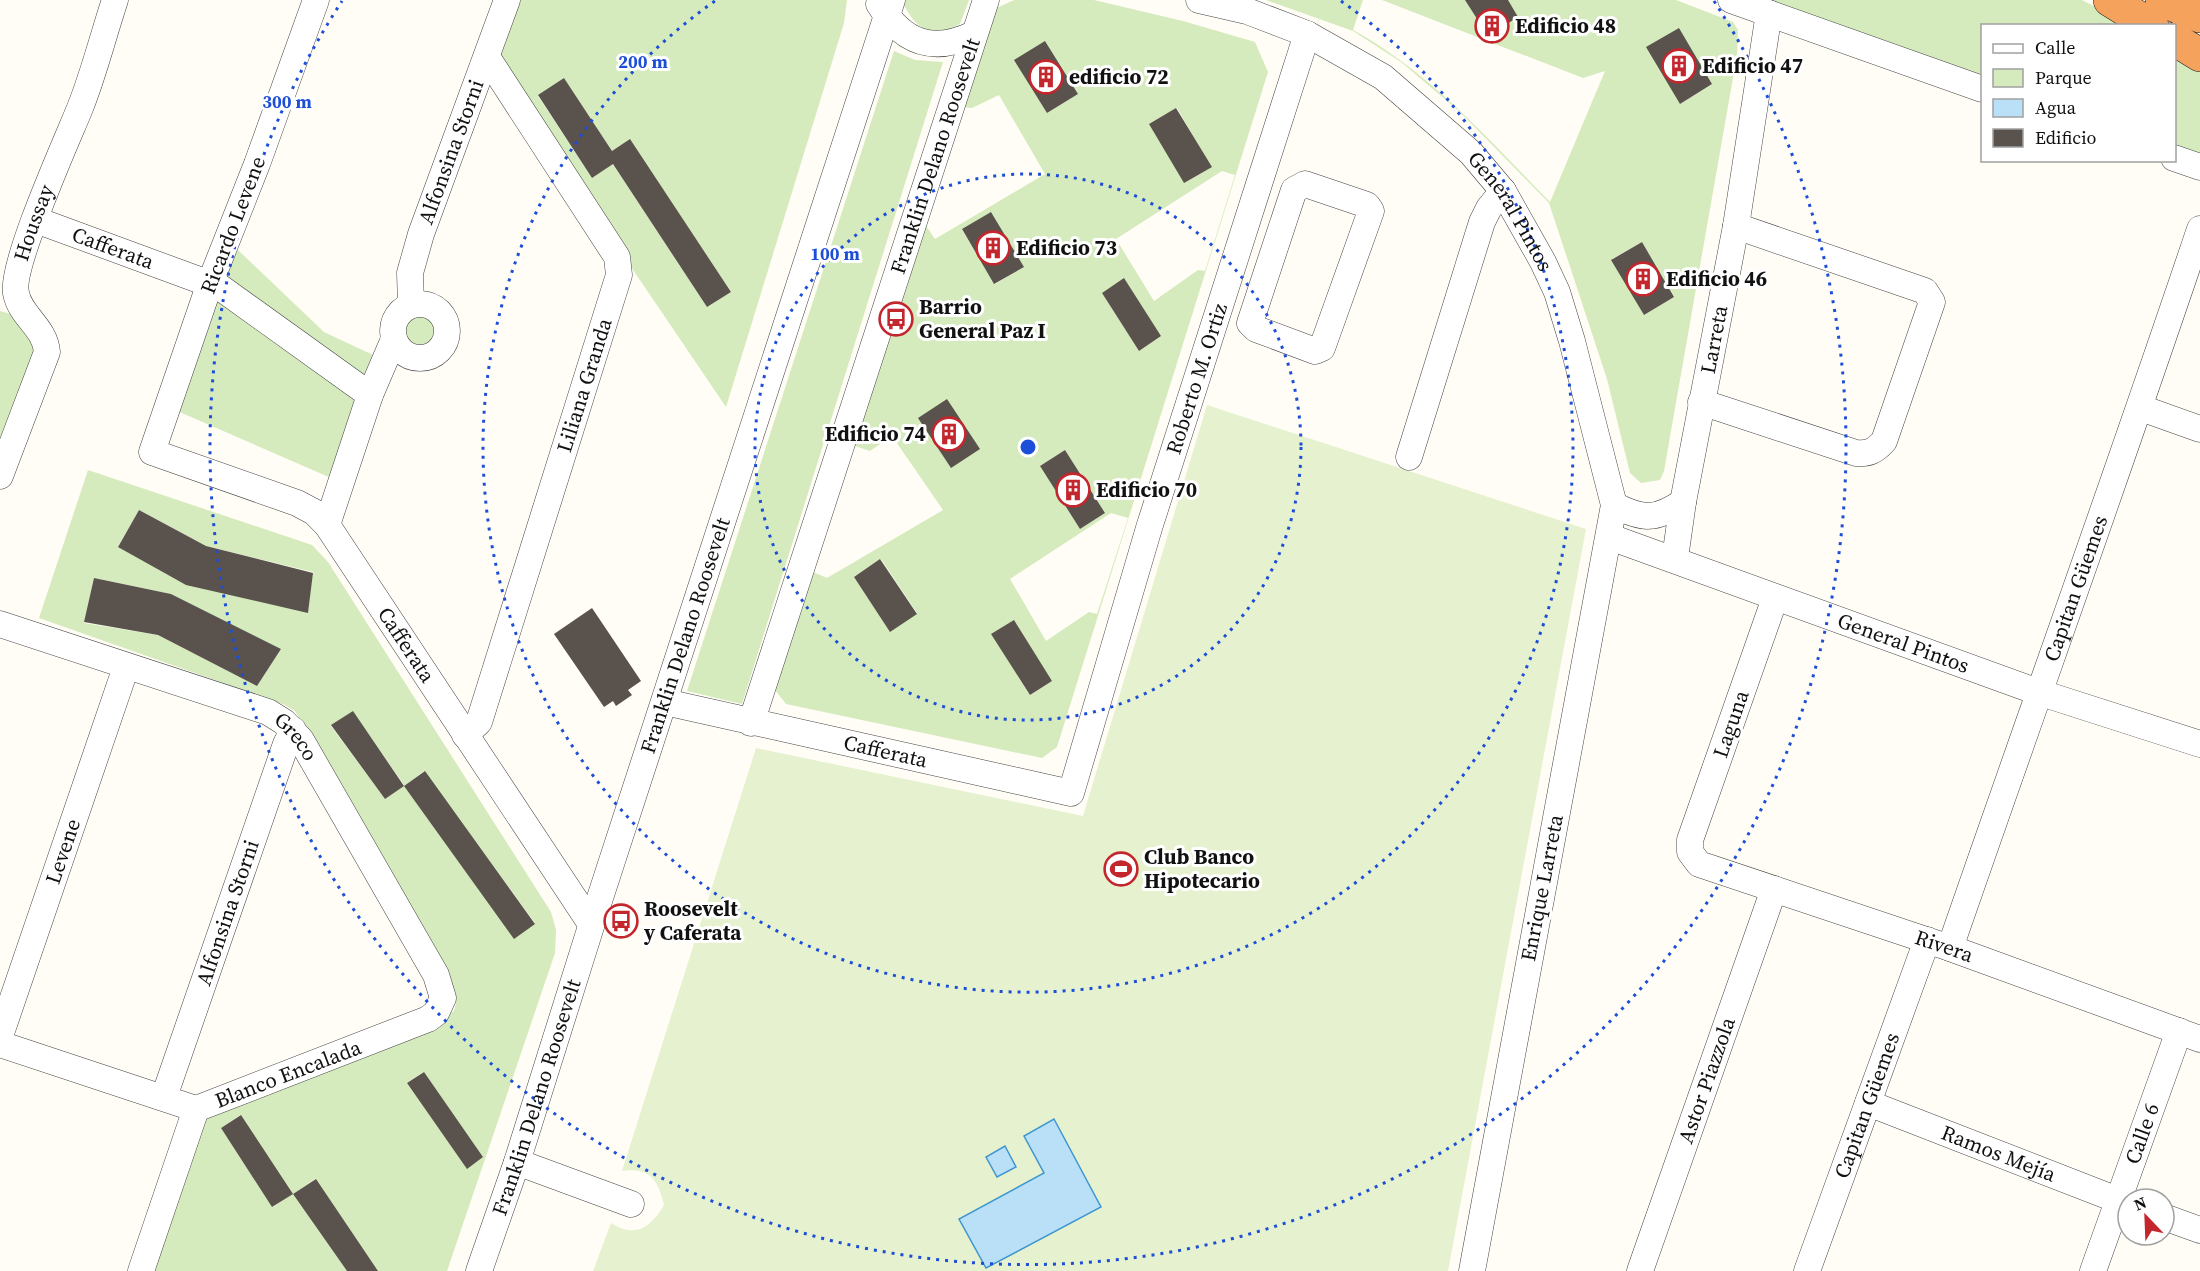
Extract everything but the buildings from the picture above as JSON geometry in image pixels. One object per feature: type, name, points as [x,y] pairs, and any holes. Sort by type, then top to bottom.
[{"type":"highway","points":[[2110,0],[2149,24]]},
{"type":"highway","points":[[2162,0],[2200,16]]},
{"type":"highway","points":[[2176,40],[2200,55]]},
{"type":"street","name":"Houssay","points":[[0,476],[47,352],[46,339],[22,307],[16,294],[20,262],[79,110],[115,0]]},
{"type":"street","name":"Ricardo Levene","points":[[152,452],[210,283],[247,192],[316,0]]},
{"type":"street","name":"Alfonsina Storni","points":[[411,305],[410,273],[422,234],[449,152],[507,0]]},
{"type":"street","name":"General Pintos","points":[[1199,0],[1247,11],[1307,34],[1383,77],[1471,153],[1503,192],[1543,262],[1557,292],[1572,340],[1614,505]]},
{"type":"street","points":[[1731,0],[1981,88]]},
{"type":"street","name":"Franklin Delano Roosevelt","points":[[751,723],[974,34],[987,1]]},
{"type":"street","points":[[885,6],[900,31],[917,41],[937,45],[956,43],[974,34]]},
{"type":"street","name":"Franklin Delano Roosevelt","points":[[479,1271],[517,1162],[591,924],[665,702],[885,6]]},
{"type":"street","name":"Larreta","points":[[1675,558],[1701,402],[1736,226],[1769,13]]},
{"type":"street","name":"Roberto M. Ortiz","points":[[1071,793],[1149,528],[1307,34]]},
{"type":"street","name":"Liliana Granda","points":[[465,735],[479,722],[619,275],[617,258],[487,57]]},
{"type":"street","points":[[2176,158],[2200,167]]},
{"type":"street","points":[[1305,184],[1367,205],[1371,211],[1322,348],[1315,351],[1256,329],[1250,323],[1272,254],[1294,190],[1298,185],[1305,184]]},
{"type":"street","points":[[1408,457],[1482,222],[1489,208],[1503,192]]},
{"type":"street","name":"Cafferata","points":[[36,220],[210,283],[370,395]]},
{"type":"street","points":[[1701,402],[1856,453],[1866,454],[1876,450],[1884,441],[1932,302],[1925,291],[1736,226]]},
{"type":"street","name":"Capitan Güemes","points":[[1807,1271],[1868,1103],[1939,944],[2038,692],[2140,408],[2200,229]]},
{"type":"street","points":[[1241,242],[1272,254]]},
{"type":"street","points":[[411,305],[428,305],[442,315],[447,330],[446,339],[436,352],[420,358],[404,353],[394,339],[392,331],[398,315],[411,305]]},
{"type":"street","points":[[327,525],[370,395],[394,339]]},
{"type":"street","points":[[2140,408],[2200,429]]},
{"type":"street","name":"Cafferata","points":[[152,452],[297,503],[314,512],[327,525],[591,924]]},
{"type":"street","points":[[1614,505],[1629,513],[1647,517],[1669,511],[1683,502]]},
{"type":"street","name":"Enrique Larreta","points":[[1472,1271],[1512,1044],[1610,537],[1614,505]]},
{"type":"street","name":"General Pintos","points":[[1610,537],[1675,558],[1775,598],[2038,692],[2200,744]]},
{"type":"street","name":"Laguna","points":[[1690,852],[1690,840],[1775,598]]},
{"type":"street","name":"Greco","points":[[0,624],[268,712],[293,730],[436,975],[443,998],[436,1013]]},
{"type":"street","name":"Levene","points":[[0,1036],[126,667]]},
{"type":"street","name":"Cafferata","points":[[665,702],[1071,793]]},
{"type":"street","name":"Alfonsina Storni","points":[[164,1097],[286,744],[293,730]]},
{"type":"street","name":"Rivera","points":[[1690,852],[1699,864],[1939,944],[2190,1035]]},
{"type":"street","name":"Astor Piazzola","points":[[1640,1271],[1774,889]]},
{"type":"street","name":"Blanco Encalada","points":[[0,1044],[196,1109],[428,1019],[436,1013]]},
{"type":"street","name":"Calle 6","points":[[2130,1187],[2190,1035]]},
{"type":"street","name":"Ramos Mejía","points":[[1868,1103],[2116,1199]]},
{"type":"street","points":[[141,1271],[196,1109]]},
{"type":"street","points":[[517,1162],[631,1204]]},
{"type":"street","name":"Calle 6","points":[[2093,1271],[2116,1220]]},
{"type":"street","points":[[2176,1221],[2200,1230]]},
{"type":"green space","points":[[519,0],[847,0],[844,23],[726,407],[627,261],[498,60]],"holes":[[[564,78],[612,151],[630,140],[731,292],[707,307],[613,164],[592,178],[538,96]]]},
{"type":"green space","points":[[906,0],[969,0],[960,24],[941,31],[934,31],[920,27],[904,5]]},
{"type":"green space","points":[[1014,0],[1094,0],[1183,21],[1255,42],[1268,72],[1057,747],[1042,758],[786,704],[772,686],[992,10]],"holes":[[[1045,41],[1078,94],[1047,113]],[[999,95],[1045,174],[935,239],[924,223],[962,107],[972,108]],[[1177,108],[1211,167],[1149,124]],[[1222,171],[1235,175],[1205,271],[1198,270],[1154,301],[1116,239]],[[991,212],[1024,267],[995,284],[962,230]],[[1124,279],[1161,336],[1139,351],[1102,293]],[[892,436],[943,510],[827,578],[811,571],[852,445],[870,451]],[[1065,450],[1105,513],[1080,529],[1040,466]],[[1111,513],[1128,518],[1097,614],[1089,612],[1046,641],[1010,579]],[[881,559],[917,613],[890,631],[854,577]],[[992,634],[1052,681],[1030,695]]]},
{"type":"green space","points":[[1266,0],[1363,0],[1353,30],[1408,66],[1458,108],[1550,202],[1605,71],[1583,78],[1382,0],[1676,0],[1733,22],[1738,30],[1737,55],[1664,471],[1660,480],[1641,483],[1630,473],[1607,379],[1549,203],[1459,111],[1401,62],[1353,31]],"holes":[[[1679,28],[1712,84],[1680,104]],[[1642,242],[1674,297],[1644,315],[1612,259]]]},
{"type":"green space","points":[[1764,0],[2082,0],[2129,24],[1981,24],[1981,77]]},
{"type":"green space","points":[[894,51],[915,60],[943,62],[742,704],[687,691]]},
{"type":"green space","points":[[2176,53],[2200,68],[2200,154],[2176,145]]},
{"type":"green space","points":[[238,250],[324,332],[373,355],[361,381],[225,286],[221,270]]},
{"type":"green space","points":[[211,292],[362,395],[338,481],[175,410]]},
{"type":"green space","points":[[419,309],[434,316],[441,331],[434,346],[419,353],[404,346],[397,331],[404,316]]},
{"type":"green space","points":[[0,311],[18,316],[40,342],[0,458]]},
{"type":"green space","name":"Club Banco Hipotecario","points":[[1207,405],[1586,529],[1448,1271],[593,1271],[611,1223],[628,1230],[642,1228],[654,1219],[664,1205],[659,1189],[651,1177],[640,1171],[622,1171],[756,748],[1083,816]]},
{"type":"green space","points":[[88,470],[312,545],[328,562],[551,912],[556,930],[555,953],[447,1271],[378,1271],[315,1179],[293,1194],[347,1271],[144,1271],[200,1113],[436,1021],[454,1011],[456,1003],[452,990],[295,711],[283,704],[39,618]],"holes":[[[139,510],[206,546],[313,572],[308,612],[177,580],[118,546]],[[94,578],[171,594],[281,649],[257,686],[158,635],[84,623]],[[353,712],[404,785],[385,799],[331,726]],[[424,771],[535,923],[514,938],[404,786]],[[423,1072],[483,1157],[467,1168],[407,1083]],[[240,1115],[292,1194],[273,1207],[221,1128]]]},
{"type":"water","points":[[1054,1119],[1101,1207],[986,1268],[959,1219],[1044,1173],[1024,1136]]},
{"type":"water","points":[[1005,1146],[1016,1167],[997,1177],[986,1157]]},
{"type":"place","name":"Edificio 48","points":[[1492,26]]},
{"type":"place","name":"Edificio 47","points":[[1679,66]]},
{"type":"place","name":"edificio 72","points":[[1046,77]]},
{"type":"place","name":"Edificio 73","points":[[993,248]]},
{"type":"place","name":"Edificio 46","points":[[1643,279]]},
{"type":"place","name":"Barrio General Paz I","points":[[896,319]]},
{"type":"place","name":"Edificio 74","points":[[949,434]]},
{"type":"place","name":"Edificio 70","points":[[1073,490]]},
{"type":"place","name":"Club Banco Hipotecario","points":[[1121,869]]},
{"type":"place","name":"Roosevelt y Caferata","points":[[621,921]]}]
